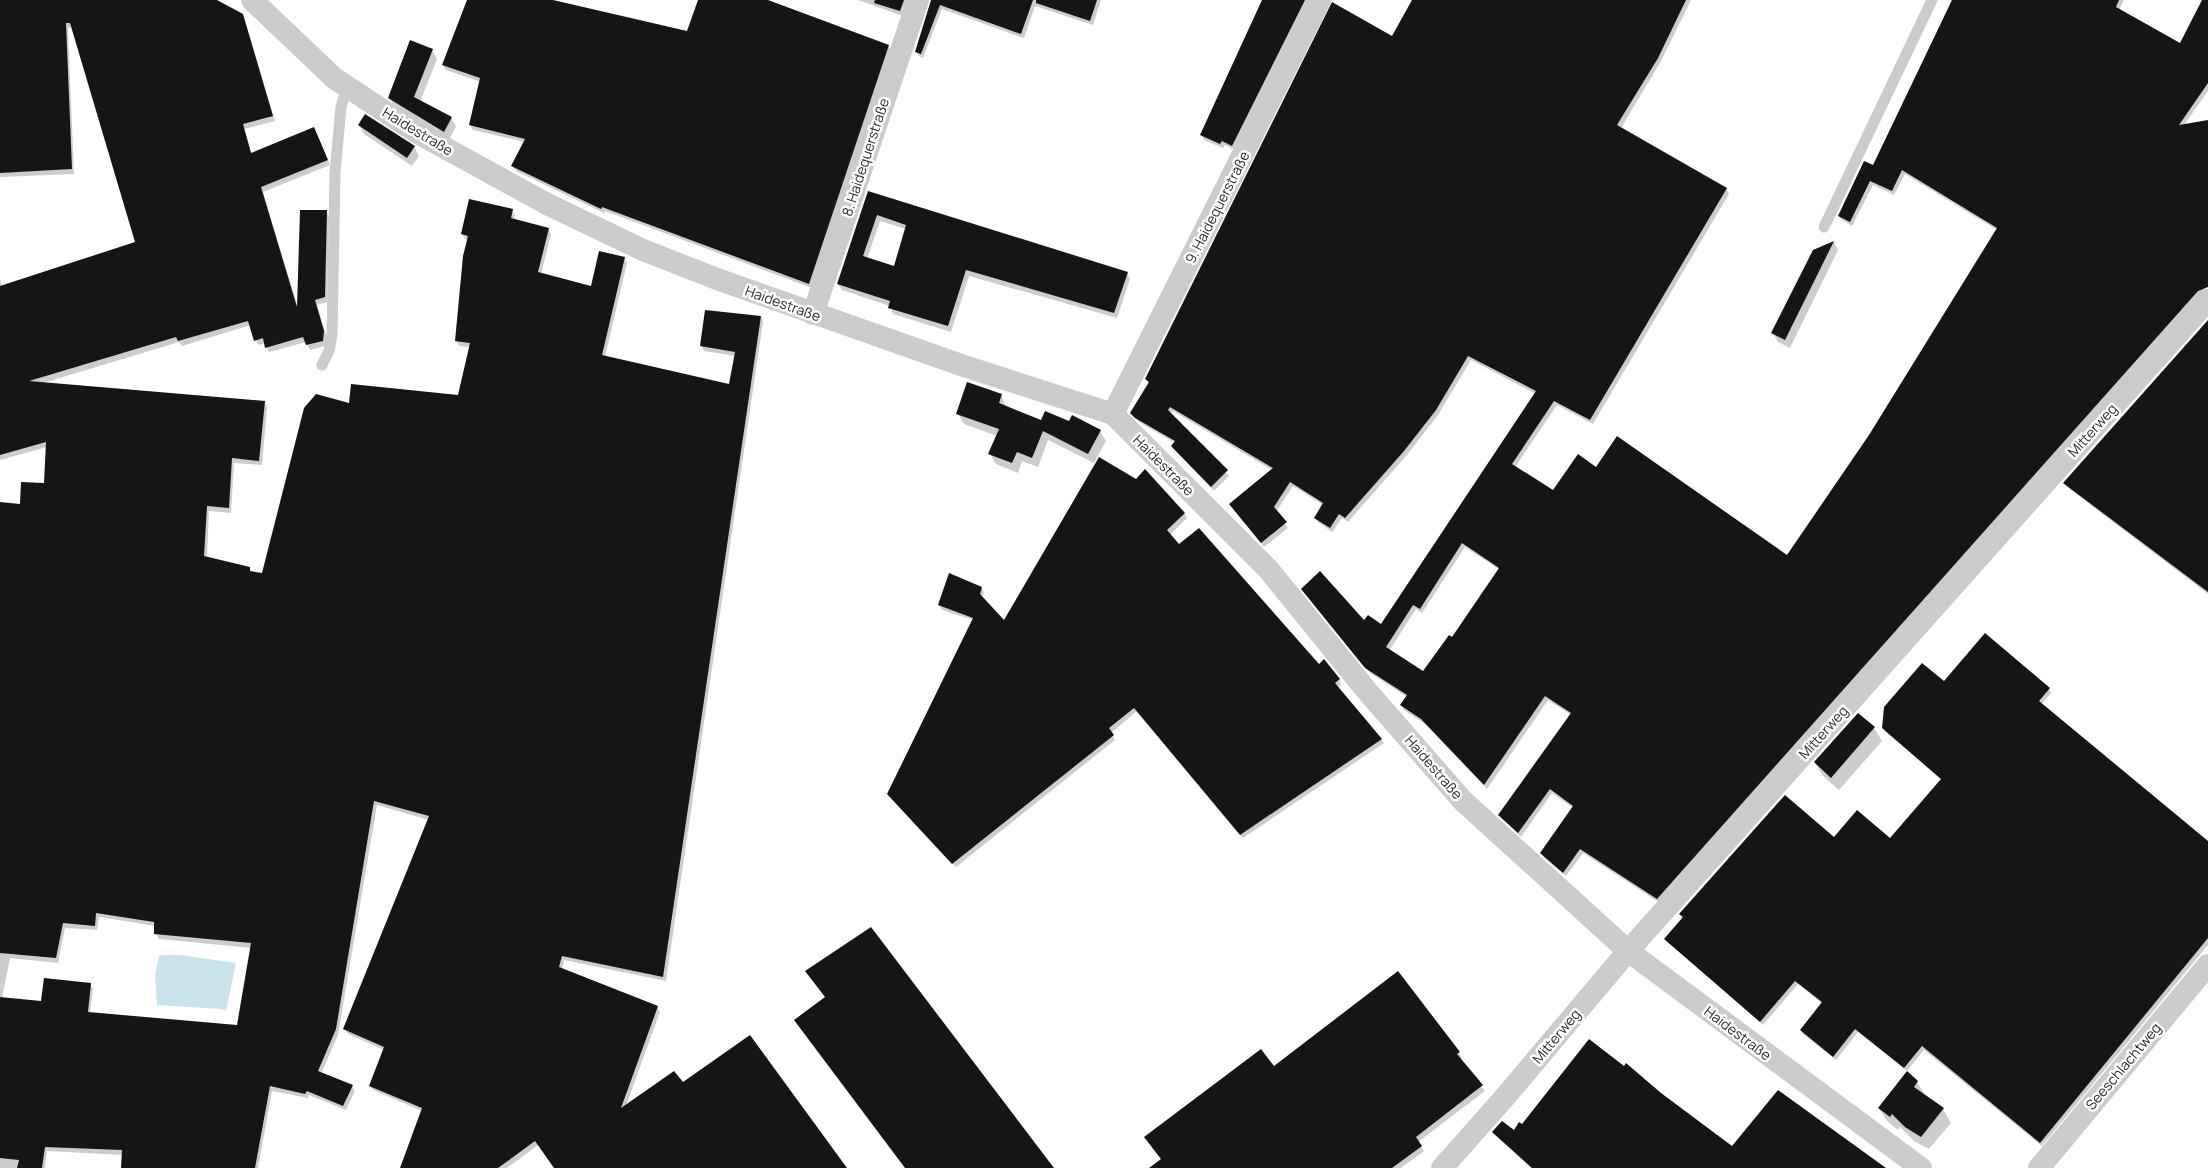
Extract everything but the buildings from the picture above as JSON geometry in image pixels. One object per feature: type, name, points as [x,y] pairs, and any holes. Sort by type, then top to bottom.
[{"type":"street","name":"Haidestraße","points":[[252,0],[334,78],[347,87],[416,132],[549,205],[643,250],[813,314],[964,366],[1113,414],[1268,569],[1367,691],[1464,801],[1628,951],[1920,1168]]},
{"type":"street","name":"8. Haidequerstraße","points":[[813,314],[918,0]]},
{"type":"street","name":"9. Haidequerstraße","points":[[1113,414],[1320,0]]},
{"type":"street","name":"Mitterweg","points":[[1442,1168],[1505,1097],[1628,951],[2208,300]]},
{"type":"street","name":"Seeschlachtweg","points":[[2039,1168],[2208,965]]},
{"type":"lane","points":[[1824,227],[1932,0]]},
{"type":"lane","points":[[322,365],[329,351],[332,334],[335,173],[341,107],[347,87]]},
{"type":"water","points":[[180,955],[236,963],[226,1011],[221,1009],[157,1005],[155,974],[159,956]]}]
